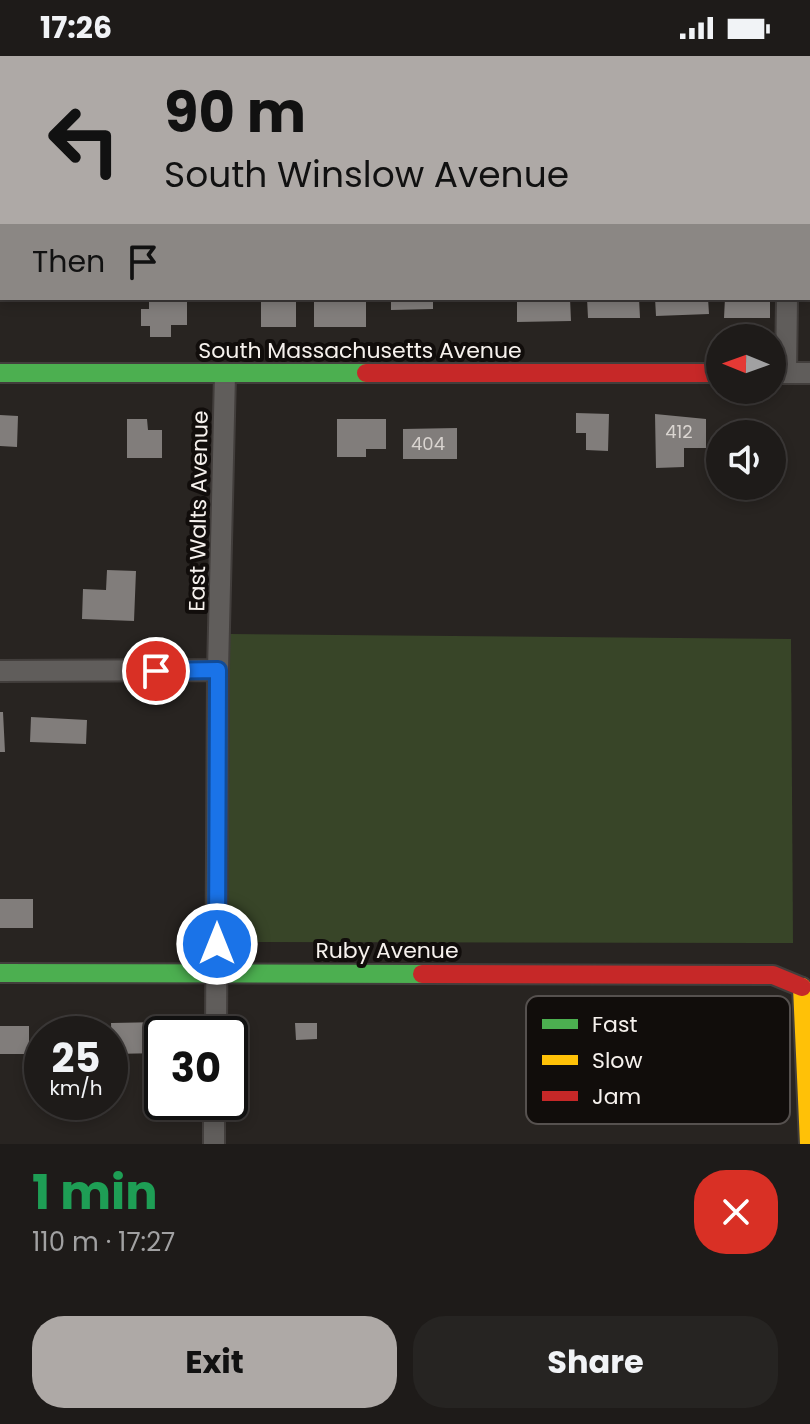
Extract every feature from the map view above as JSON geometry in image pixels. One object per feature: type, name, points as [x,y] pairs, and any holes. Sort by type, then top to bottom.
[{"type":"street","points":[[784,324],[787,300]]},
{"type":"street","name":"South Massachusetts Avenue","points":[[0,373],[706,373]]},
{"type":"street","points":[[786,373],[810,373]]},
{"type":"street","name":"East Walts Avenue","points":[[216,1016],[218,670],[225,374]]},
{"type":"street","points":[[0,671],[218,670]]},
{"type":"street","name":"Ruby Avenue","points":[[0,973],[773,975],[804,988],[809,1144]]},
{"type":"street","points":[[214,1120],[214,1144]]},
{"type":"green space","points":[[230,634],[791,639],[793,943],[228,942]]},
{"type":"building","points":[[149,300],[187,300],[187,325],[171,325],[171,337],[150,337],[150,326],[141,326],[141,309],[149,309]]},
{"type":"building","points":[[261,300],[296,300],[296,327],[261,327]]},
{"type":"building","points":[[366,300],[366,327],[314,327],[314,301]]},
{"type":"building","points":[[391,300],[433,300],[433,309],[391,310]]},
{"type":"building","points":[[517,300],[570,300],[571,321],[517,322]]},
{"type":"building","points":[[587,300],[639,300],[640,318],[588,318]]},
{"type":"building","points":[[655,300],[708,300],[709,314],[656,316]]},
{"type":"building","points":[[725,300],[770,300],[770,318],[724,318]]},
{"type":"building","points":[[576,413],[609,414],[608,451],[586,450],[586,433],[576,433]]},
{"type":"building","points":[[655,414],[706,419],[706,448],[684,448],[684,467],[656,468]]},
{"type":"building","points":[[0,415],[18,416],[17,447],[0,446]]},
{"type":"building","points":[[127,419],[147,419],[148,430],[162,430],[162,458],[127,458]]},
{"type":"building","points":[[337,419],[386,419],[386,449],[366,449],[366,457],[337,457]]},
{"type":"building","points":[[457,428],[457,459],[403,459],[403,429]]},
{"type":"building","points":[[107,570],[136,571],[134,621],[82,619],[83,589],[106,590]]},
{"type":"building","points":[[0,712],[3,712],[5,752],[0,752]]},
{"type":"building","points":[[31,717],[87,720],[86,744],[30,742]]},
{"type":"building","points":[[0,899],[33,899],[33,928],[0,928]]},
{"type":"building","points":[[144,1022],[144,1053],[128,1054],[128,1023]]},
{"type":"building","points":[[295,1023],[317,1023],[317,1039],[296,1040]]},
{"type":"building","points":[[0,1026],[24,1026],[24,1054],[0,1054]]},
{"type":"traffic: fast","points":[[0,373],[366,373]]},
{"type":"traffic: fast","points":[[0,973],[422,974]]},
{"type":"traffic: slow","points":[[802,987],[809,1144]]},
{"type":"traffic: jam","points":[[366,373],[706,373]]},
{"type":"traffic: jam","points":[[422,974],[773,975],[802,987]]},
{"type":"route","points":[[156,671],[218,670],[217,944]]}]
